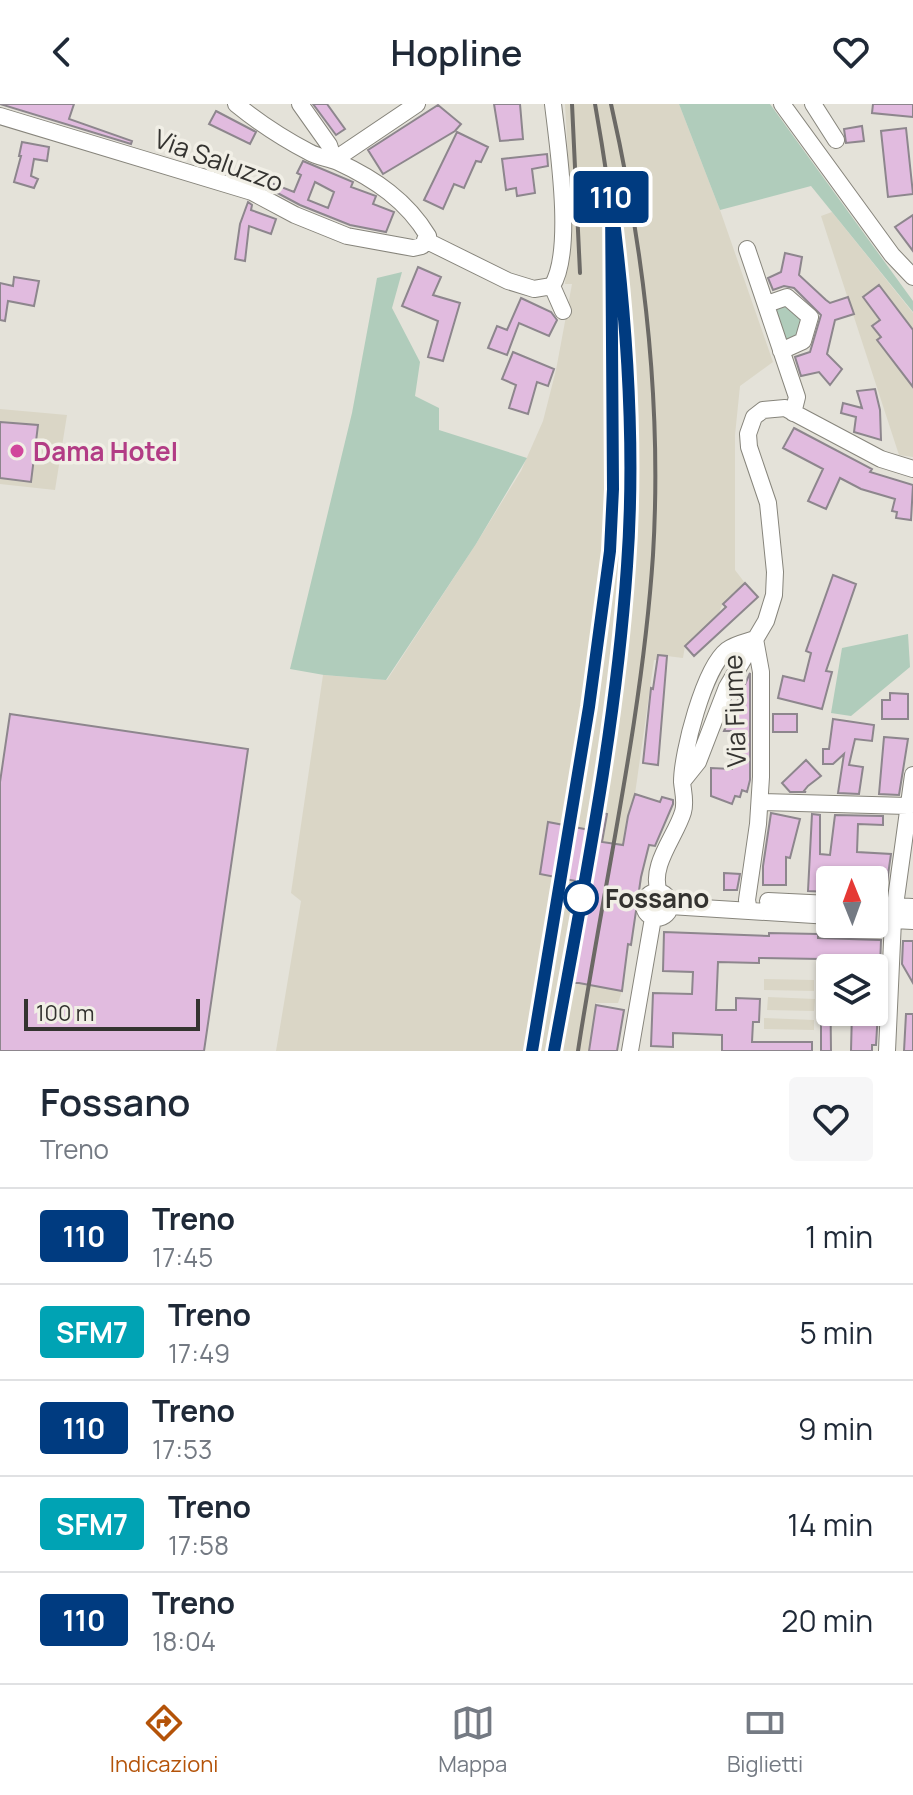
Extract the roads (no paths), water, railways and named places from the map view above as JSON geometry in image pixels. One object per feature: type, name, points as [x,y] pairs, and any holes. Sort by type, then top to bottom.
[{"type":"street","points":[[236,104],[255,120],[311,154],[334,160],[380,183],[421,225],[428,236],[423,243]]},
{"type":"street","points":[[300,104],[329,145],[334,160]]},
{"type":"street","points":[[334,160],[417,104]]},
{"type":"street","points":[[553,104],[563,192],[560,273],[552,286],[563,311]]},
{"type":"street","points":[[782,104],[892,255],[913,277]]},
{"type":"street","points":[[813,104],[836,140]]},
{"type":"street","name":"Via Saluzzo","points":[[0,116],[252,192],[295,215],[347,236],[413,248],[423,243],[508,281],[534,289],[552,286]]},
{"type":"street","points":[[747,249],[797,397],[793,413],[881,459],[913,469]]},
{"type":"street","points":[[767,304],[787,297],[810,317],[803,341],[781,351]]},
{"type":"street","name":"Via Fiume","points":[[748,906],[760,802],[761,672],[755,639],[766,621],[774,595],[775,572],[768,503],[749,447],[748,434],[754,417],[763,410],[785,408],[793,413]]},
{"type":"street","points":[[664,899],[656,885],[659,867],[685,807],[682,782],[698,762],[727,687],[755,639]]},
{"type":"street","points":[[887,1051],[894,913],[913,775]]},
{"type":"street","points":[[760,802],[909,815]]},
{"type":"street","points":[[630,1051],[653,918],[646,913],[644,900],[650,894],[664,899],[816,914]]},
{"type":"street","points":[[722,901],[748,906],[816,904]]},
{"type":"street","points":[[888,915],[913,907]]},
{"type":"street","points":[[888,911],[913,921]]},
{"type":"railway","points":[[572,104],[580,273]]},
{"type":"railway","points":[[554,1051],[608,746],[628,561],[630,446],[625,332],[613,218],[595,104]]},
{"type":"railway","points":[[578,1051],[640,679],[648,617],[655,499],[648,328],[633,215],[611,104]]},
{"type":"railway","points":[[532,1051],[589,707],[610,551],[613,305]]},
{"type":"train","name":"110","points":[[532,1051],[589,707],[610,551],[613,489],[611,197],[629,369],[627,565],[613,712],[554,1051]]},
{"type":"place","name":"Dama Hotel","points":[[17,451]]},
{"type":"place","name":"Fossano","points":[[581,898]]}]
